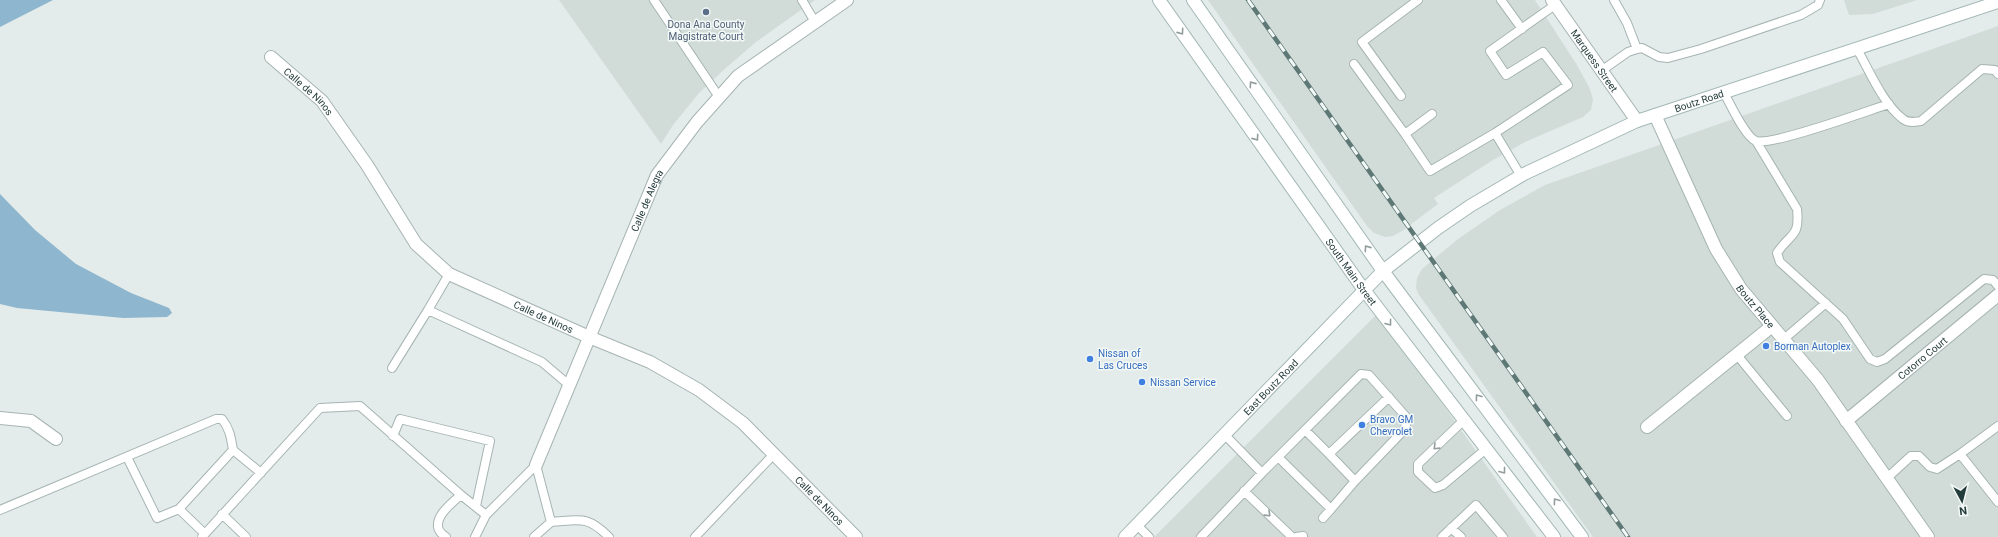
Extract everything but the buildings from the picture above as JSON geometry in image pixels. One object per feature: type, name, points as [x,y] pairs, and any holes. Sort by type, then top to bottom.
[{"type":"street","name":"Calle de Alegra","points":[[536,465],[657,176],[697,122],[738,76],[846,0]]},
{"type":"street","name":"South Main Street","points":[[1159,0],[1364,290],[1554,537]]},
{"type":"street","points":[[1193,0],[1383,271],[1582,537]]},
{"type":"street","name":"Marquess Street","points":[[1553,2],[1636,121]]},
{"type":"street","name":"Boutz Road","points":[[1420,242],[1455,215],[1521,176],[1636,121],[1998,2]]},
{"type":"street","name":"Calle de Ninos","points":[[271,56],[322,101],[367,165],[416,244],[450,274],[590,337],[650,362],[699,390],[743,423],[856,537]]},
{"type":"street","name":"Boutz Place","points":[[1655,115],[1716,249],[1741,289],[1818,380],[1928,537]]},
{"type":"street","name":"East Boutz Road","points":[[1125,537],[1383,271],[1420,242]]},
{"type":"street","name":"Cotorro Court","points":[[1846,421],[1998,295]]},
{"type":"street","points":[[1647,427],[1772,326]]},
{"type":"street","points":[[0,418],[31,421],[56,439]]},
{"type":"lane","points":[[654,0],[719,97]]},
{"type":"lane","points":[[802,0],[815,22]]},
{"type":"lane","points":[[1401,96],[1362,42],[1418,0]]},
{"type":"lane","points":[[1501,0],[1522,29]]},
{"type":"lane","points":[[1614,0],[1627,23],[1637,49]]},
{"type":"lane","points":[[1601,71],[1628,52],[1637,49],[1642,48],[1659,57],[1668,58],[1701,49],[1800,15],[1818,5],[1820,0]]},
{"type":"lane","points":[[1354,64],[1430,171],[1495,133],[1568,85],[1543,52],[1506,75],[1490,51],[1522,29],[1553,2]]},
{"type":"lane","points":[[1857,49],[1889,104],[1903,119],[1911,122],[1921,121],[1982,69],[1995,70],[1998,74]]},
{"type":"lane","points":[[1724,93],[1748,137],[1756,141],[1767,141],[1793,135],[1889,104]]},
{"type":"lane","points":[[1405,134],[1432,114]]},
{"type":"lane","points":[[1495,133],[1521,176]]},
{"type":"lane","points":[[1756,141],[1797,209],[1797,231],[1777,253],[1780,262],[1843,319],[1870,359],[1877,362],[1884,359],[1984,279],[1993,280],[1998,286]]},
{"type":"lane","points":[[392,368],[450,274]]},
{"type":"lane","points":[[1784,339],[1826,303]]},
{"type":"lane","points":[[428,310],[542,362],[569,385]]},
{"type":"lane","points":[[1737,354],[1787,416]]},
{"type":"lane","points":[[1201,537],[1244,491],[1361,374],[1369,375],[1408,420],[1404,430],[1355,481],[1323,518]]},
{"type":"lane","points":[[1329,454],[1389,397]]},
{"type":"lane","points":[[179,509],[203,535],[320,408],[360,406],[461,495],[486,515]]},
{"type":"lane","points":[[0,510],[216,419],[222,419],[231,433],[233,450],[261,473]]},
{"type":"lane","points":[[393,436],[400,419],[490,441],[476,506]]},
{"type":"lane","points":[[1464,420],[1418,464],[1418,472],[1435,488],[1442,485],[1486,449]]},
{"type":"lane","points":[[1887,478],[1911,456],[1919,456],[1930,467],[1937,469],[1998,426]]},
{"type":"lane","points":[[1305,430],[1355,481]]},
{"type":"lane","points":[[1224,434],[1262,473]]},
{"type":"lane","points":[[127,457],[157,518],[179,509],[233,450]]},
{"type":"lane","points":[[695,537],[774,454]]},
{"type":"lane","points":[[1960,454],[1998,502]]},
{"type":"lane","points":[[1278,457],[1331,509]]},
{"type":"lane","points":[[475,537],[486,515],[536,465]]},
{"type":"lane","points":[[536,465],[551,522]]},
{"type":"lane","points":[[1244,491],[1292,537]]},
{"type":"lane","points":[[446,537],[441,534],[438,524],[442,512],[461,495]]},
{"type":"lane","points":[[1442,537],[1476,505],[1503,537]]},
{"type":"lane","points":[[222,514],[246,537]]},
{"type":"lane","points":[[534,537],[551,522],[584,520],[591,521],[609,537]]},
{"type":"lane","points":[[1137,525],[1149,537]]},
{"type":"lane","points":[[1451,528],[1461,537]]},
{"type":"shaded area","points":[[559,0],[815,0],[756,42],[699,93],[673,125],[661,144]]},
{"type":"shaded area","points":[[1208,0],[1535,0],[1577,65],[1589,87],[1593,99],[1591,110],[1583,117],[1525,142],[1493,160],[1434,198],[1438,204],[1402,231],[1393,236],[1385,237],[1374,233],[1367,226]]},
{"type":"shaded area","points":[[1844,0],[1917,0],[1873,14],[1849,15]]},
{"type":"shaded area","name":"Borman Autoplex","points":[[1998,26],[1998,537],[1593,537],[1419,295],[1416,288],[1417,278],[1422,269],[1458,239],[1500,210],[1545,185]]},
{"type":"shaded area","name":"Bravo GM Chevrolet","points":[[1378,313],[1537,537],[1154,537]]},
{"type":"water","points":[[0,0],[53,0],[0,27]]},
{"type":"water","points":[[0,194],[35,230],[76,264],[131,293],[169,308],[172,313],[167,317],[123,318],[17,308],[0,304]]},
{"type":"railway","points":[[1248,0],[1628,537]]},
{"type":"place","name":"Dona Ana County Magistrate Court","points":[[706,12]]},
{"type":"place","name":"Borman Autoplex","points":[[1766,346]]},
{"type":"place","name":"Nissan of Las Cruces","points":[[1090,359]]},
{"type":"place","name":"Nissan Service","points":[[1142,382]]},
{"type":"place","name":"Bravo GM Chevrolet","points":[[1362,425]]}]
